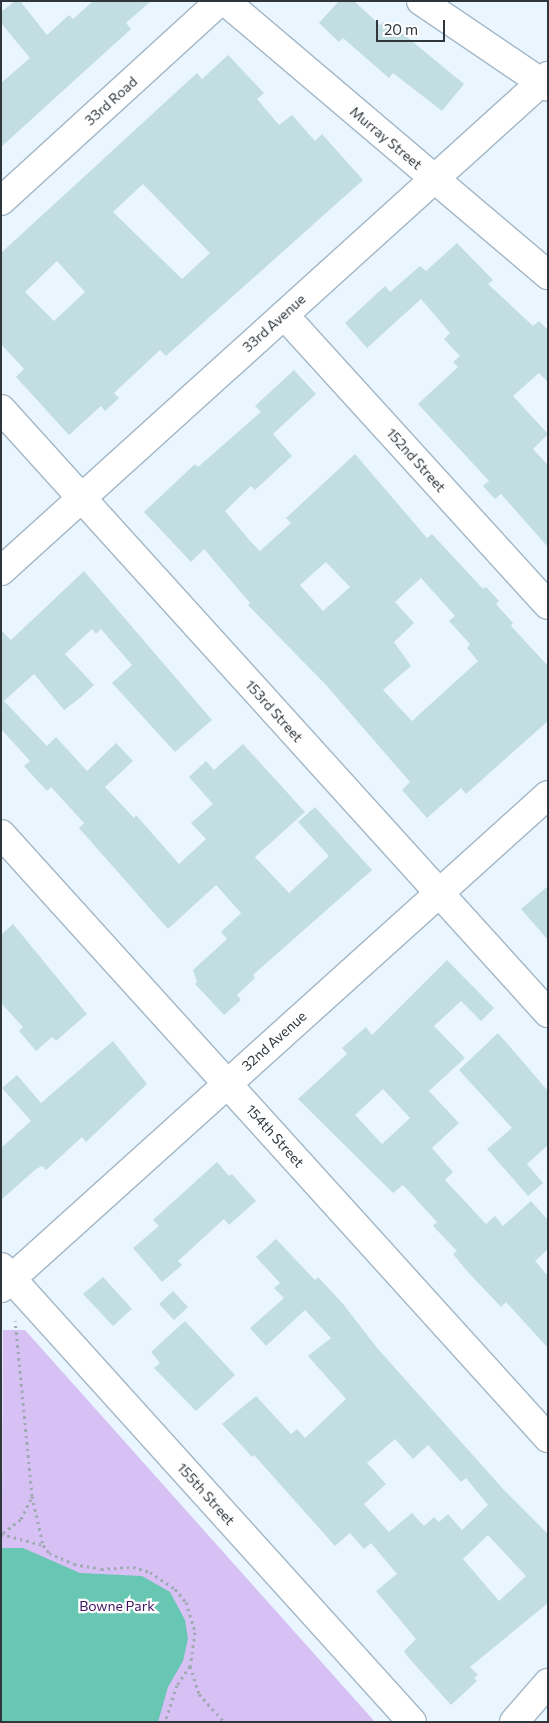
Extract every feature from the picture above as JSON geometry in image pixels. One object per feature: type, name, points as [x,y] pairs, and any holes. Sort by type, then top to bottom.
[{"type":"street","name":"33rd Road","points":[[1,201],[220,1]]},
{"type":"street","name":"Murray Street","points":[[225,1],[548,275]]},
{"type":"street","points":[[420,1],[545,82]]},
{"type":"street","name":"33rd Avenue","points":[[1,571],[433,179],[545,82]]},
{"type":"street","name":"152nd Street","points":[[284,315],[548,605]]},
{"type":"street","name":"153rd Street","points":[[1,409],[548,1013]]},
{"type":"street","name":"32nd Avenue","points":[[5,1278],[227,1084],[548,795]]},
{"type":"street","name":"154th Street","points":[[1,834],[548,1438]]},
{"type":"street","name":"155th Street","points":[[5,1278],[412,1722]]},
{"type":"street","points":[[514,1722],[548,1683]]},
{"type":"path","points":[[14,1315],[32,1496],[44,1545],[49,1553],[74,1564],[101,1569],[133,1567],[150,1572],[175,1589],[186,1602],[195,1632],[190,1666],[174,1691],[165,1722]]},
{"type":"path","points":[[2,1534],[21,1519],[32,1496]]},
{"type":"path","points":[[2,1534],[44,1545]]},
{"type":"path","points":[[190,1666],[199,1694],[224,1722]]},
{"type":"green space","name":"Bowne Park","points":[[3,1330],[25,1330],[375,1722],[1,1722]]},
{"type":"shaded area","points":[[1,1548],[23,1548],[80,1573],[142,1576],[170,1592],[185,1620],[188,1639],[183,1661],[168,1687],[158,1722],[1,1722]]},
{"type":"building","points":[[15,1],[20,1],[47,35],[69,15],[73,19],[93,1],[151,1],[126,23],[131,29],[1,147],[1,83],[30,58],[1,23],[1,12]]},
{"type":"building","points":[[339,1],[354,1],[380,25],[383,22],[393,31],[396,28],[464,84],[442,111],[393,73],[389,78],[343,38],[339,42],[319,23]]},
{"type":"building","points":[[228,55],[264,93],[257,99],[279,125],[292,115],[315,141],[322,134],[363,180],[166,356],[160,350],[114,393],[119,398],[105,411],[101,406],[69,435],[16,377],[24,369],[1,344],[1,253],[197,73],[202,79]],"holes":[[[143,184],[210,253],[182,279],[113,212]],[[57,261],[85,292],[54,321],[25,292]]]},
{"type":"building","points":[[457,243],[493,280],[488,284],[533,326],[539,321],[548,330],[548,382],[539,373],[513,396],[548,434],[533,449],[548,465],[548,547],[501,494],[495,499],[483,486],[489,481],[418,404],[458,367],[453,362],[460,356],[444,339],[450,333],[421,299],[367,348],[345,323],[385,286],[390,292],[420,266],[426,271]]},
{"type":"building","points":[[294,370],[316,394],[273,434],[292,456],[255,490],[251,486],[225,511],[260,551],[291,523],[286,518],[355,454],[427,538],[432,534],[483,589],[486,587],[499,601],[496,604],[513,623],[511,626],[548,666],[548,721],[466,794],[461,788],[427,818],[402,790],[410,782],[326,685],[248,605],[250,603],[204,549],[191,562],[144,512],[195,464],[198,467],[261,412],[255,406]],"holes":[[[326,562],[350,587],[323,611],[300,585]],[[421,578],[455,616],[449,621],[470,644],[467,648],[478,661],[412,721],[383,690],[411,666],[394,642],[414,623],[395,602]]]},
{"type":"building","points":[[84,571],[212,720],[175,752],[112,683],[132,665],[101,629],[96,634],[92,629],[65,654],[94,685],[80,698],[64,710],[34,674],[4,701],[47,746],[56,737],[87,771],[116,743],[133,761],[105,787],[134,818],[136,815],[179,864],[206,839],[191,823],[213,804],[189,777],[206,761],[214,770],[243,744],[305,812],[255,857],[289,893],[329,856],[298,822],[315,807],[372,870],[253,975],[255,978],[237,995],[241,1000],[224,1015],[195,984],[197,982],[193,970],[227,939],[221,932],[241,913],[216,885],[168,929],[79,828],[84,823],[51,787],[47,791],[24,766],[30,761],[1,729],[1,630],[11,640]]},
{"type":"building","points":[[548,886],[548,940],[521,909]]},
{"type":"building","points":[[13,924],[87,1014],[56,1041],[52,1037],[36,1051],[19,1031],[23,1027],[1,1003],[1,935]]},
{"type":"building","points":[[447,960],[494,1008],[481,1021],[461,1001],[434,1026],[465,1058],[429,1091],[459,1123],[432,1148],[453,1172],[445,1180],[486,1224],[495,1216],[503,1226],[531,1201],[548,1220],[548,1249],[535,1261],[548,1276],[548,1348],[506,1302],[501,1307],[467,1271],[453,1254],[457,1251],[433,1226],[437,1222],[403,1185],[393,1193],[298,1099],[347,1054],[342,1048],[366,1027],[372,1035]],"holes":[[[383,1089],[410,1118],[382,1144],[355,1115]]]},
{"type":"building","points":[[498,1033],[548,1091],[548,1145],[527,1164],[543,1183],[528,1196],[487,1149],[512,1128],[459,1070]]},
{"type":"building","points":[[113,1041],[147,1084],[86,1142],[82,1137],[46,1170],[42,1166],[36,1169],[1,1200],[1,1148],[31,1121],[2,1088],[17,1075],[41,1103]]},
{"type":"building","points":[[217,1162],[229,1176],[232,1174],[256,1201],[229,1225],[224,1219],[178,1261],[182,1265],[162,1282],[133,1248],[159,1226],[153,1220]]},
{"type":"building","points":[[276,1239],[315,1280],[318,1277],[343,1304],[378,1349],[504,1490],[548,1534],[548,1603],[470,1667],[478,1675],[474,1678],[477,1681],[451,1705],[404,1651],[416,1639],[376,1591],[397,1574],[371,1543],[364,1549],[350,1533],[335,1546],[254,1455],[252,1457],[222,1424],[256,1396],[291,1434],[297,1429],[305,1438],[346,1399],[308,1356],[331,1338],[305,1310],[266,1346],[250,1328],[284,1298],[274,1288],[280,1283],[256,1257]],"holes":[[[395,1439],[413,1459],[428,1445],[461,1482],[466,1478],[488,1505],[462,1530],[448,1514],[439,1522],[434,1517],[424,1526],[412,1513],[389,1532],[364,1504],[386,1484],[367,1463]],[[488,1535],[526,1576],[499,1601],[463,1559]]]},
{"type":"building","points":[[103,1277],[132,1309],[113,1326],[83,1294]]},
{"type":"building","points":[[173,1291],[188,1307],[174,1320],[159,1304]]},
{"type":"building","points":[[185,1321],[235,1375],[196,1411],[154,1368],[160,1363],[151,1352]]}]
